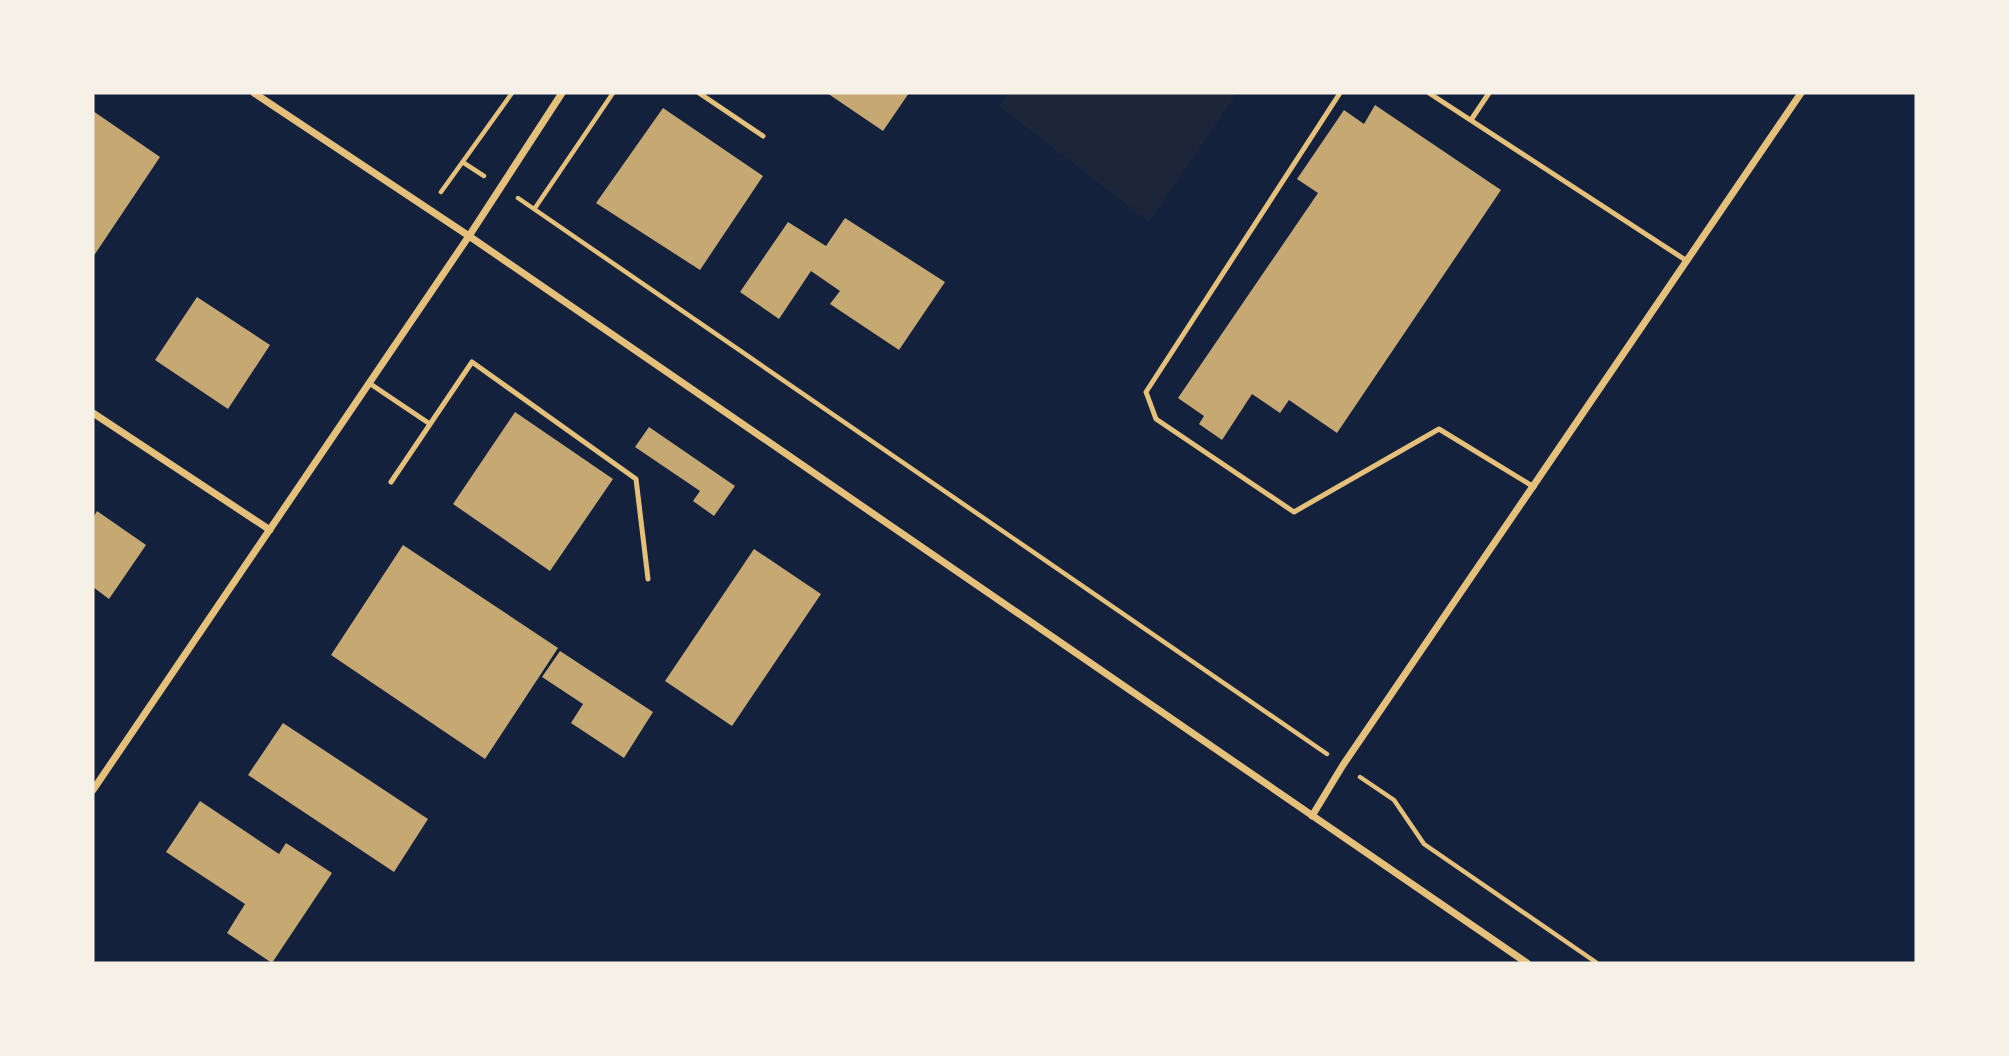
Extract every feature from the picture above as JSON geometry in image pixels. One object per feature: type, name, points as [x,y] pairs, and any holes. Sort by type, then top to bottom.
[{"type":"street","points":[[254,93],[469,236],[1527,963]]},
{"type":"street","points":[[93,790],[469,236],[562,93]]},
{"type":"street","points":[[1312,816],[1343,765],[1801,93]]},
{"type":"street","points":[[93,413],[270,530]]},
{"type":"lane","points":[[699,93],[763,136]]},
{"type":"lane","points":[[1340,93],[1146,392],[1156,419],[1294,512],[1439,429],[1534,487]]},
{"type":"lane","points":[[1429,93],[1687,261]]},
{"type":"lane","points":[[1471,120],[1489,93]]},
{"type":"lane","points":[[391,482],[472,362],[636,479],[648,579]]},
{"type":"lane","points":[[369,383],[430,424]]},
{"type":"path","points":[[427,209],[464,163],[512,93]]},
{"type":"path","points":[[535,208],[613,93]]},
{"type":"path","points":[[464,163],[535,208],[1394,800],[1424,844],[1597,963]]},
{"type":"shaded area","points":[[1008,93],[1237,93],[1149,222],[999,106]]},
{"type":"building","points":[[827,93],[909,93],[883,131]]},
{"type":"building","points":[[1375,105],[1501,190],[1337,433],[1289,400],[1280,413],[1252,394],[1222,440],[1199,424],[1204,416],[1178,398],[1318,193],[1297,179],[1344,110],[1364,124]]},
{"type":"building","points":[[663,108],[763,176],[700,270],[596,203]]},
{"type":"building","points":[[93,111],[160,157],[93,257]]},
{"type":"building","points":[[845,218],[945,282],[899,350],[830,304],[840,291],[811,271],[779,319],[740,292],[788,222],[826,246]]},
{"type":"building","points":[[197,297],[270,345],[228,409],[155,360]]},
{"type":"building","points":[[515,412],[613,479],[550,571],[453,504]]},
{"type":"building","points":[[649,427],[735,486],[714,516],[693,501],[700,491],[635,447]]},
{"type":"building","points":[[97,511],[146,545],[109,599],[93,587],[93,518]]},
{"type":"building","points":[[403,545],[558,648],[485,759],[331,655]]},
{"type":"building","points":[[754,549],[821,594],[732,726],[665,681]]},
{"type":"building","points":[[560,651],[653,712],[624,758],[571,723],[583,704],[542,677]]},
{"type":"building","points":[[283,723],[428,819],[394,872],[248,775]]},
{"type":"building","points":[[200,801],[279,854],[286,843],[332,873],[272,963],[227,933],[245,904],[166,852]]}]
